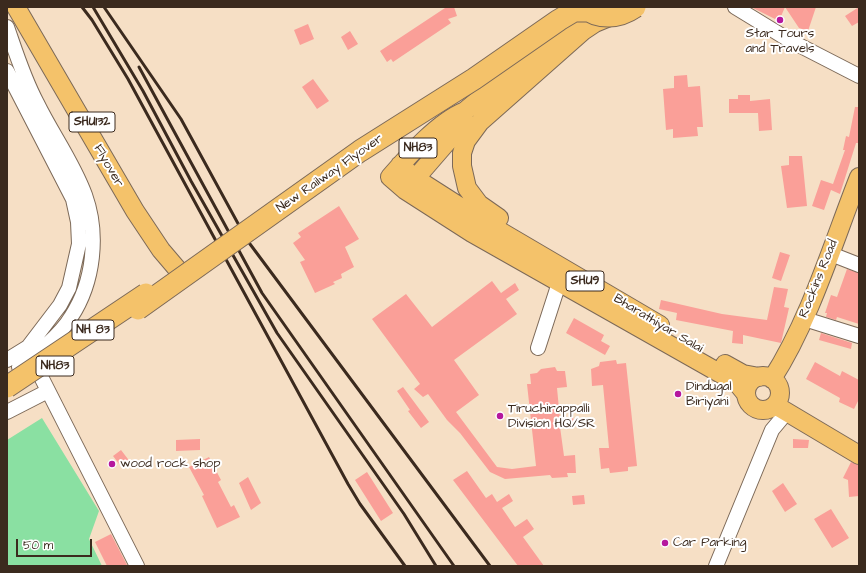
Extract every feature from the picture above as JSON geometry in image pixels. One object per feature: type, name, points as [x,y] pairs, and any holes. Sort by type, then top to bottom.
[{"type":"highway","name":"New Railway Flyover","points":[[7,388],[185,271],[360,151],[474,79],[559,20],[574,12],[593,10],[626,13],[635,7]]},
{"type":"highway","name":"New Railway Flyover","points":[[138,310],[185,271],[349,150],[481,64],[561,20]]},
{"type":"highway","name":"NH83","points":[[7,398],[102,333]]},
{"type":"main road","name":"Flyover","points":[[16,7],[135,211],[160,250],[185,271]]},
{"type":"main road","name":"Flyover","points":[[25,7],[159,237],[185,271]]},
{"type":"main road","points":[[410,184],[460,127],[465,111],[561,20],[593,10],[595,23],[583,31],[480,122],[466,141],[462,153],[463,177],[466,188],[479,204],[551,251],[560,275]]},
{"type":"main road","name":"NH83","points":[[410,184],[390,177],[400,165],[453,116],[465,111]]},
{"type":"main road","name":"Rockins Road","points":[[775,392],[786,358],[810,302],[859,176]]},
{"type":"main road","name":"Bharathiyar Salai","points":[[410,184],[472,233],[560,275],[743,374],[859,441]]},
{"type":"main road","name":"Rockins Road","points":[[775,392],[792,367],[859,198]]},
{"type":"main road","name":"Bharathiyar Salai","points":[[560,275],[737,383],[746,394]]},
{"type":"main road","points":[[746,394],[751,381],[775,392]]},
{"type":"main road","name":"Bharathiyar Salai","points":[[775,392],[859,455]]},
{"type":"main road","name":"SHU9","points":[[746,394],[748,400],[755,408],[766,410],[775,392]]},
{"type":"street","points":[[735,7],[790,40],[859,76]]},
{"type":"street","points":[[7,27],[36,102],[71,165],[85,195],[91,219],[93,247],[90,274],[81,300],[71,319],[30,353],[7,375]]},
{"type":"street","points":[[7,71],[38,134],[60,171],[73,199],[78,222],[79,244],[69,288],[60,305],[30,353],[7,360]]},
{"type":"street","points":[[836,256],[859,266]]},
{"type":"street","points":[[538,348],[560,275]]},
{"type":"street","points":[[811,321],[859,336]]},
{"type":"street","points":[[30,353],[137,566]]},
{"type":"street","points":[[7,412],[48,391]]},
{"type":"street","points":[[716,566],[772,430],[775,392]]},
{"type":"green space","points":[[42,418],[99,511],[89,539],[102,566],[7,566],[7,440]]},
{"type":"building","points":[[454,7],[457,16],[448,19],[451,23],[393,62],[391,59],[387,62],[380,51],[445,8]]},
{"type":"building","points":[[751,7],[785,7],[779,21]]},
{"type":"building","points":[[785,7],[816,7],[808,31],[799,28]]},
{"type":"building","points":[[859,7],[859,22],[852,26],[845,16]]},
{"type":"building","points":[[308,24],[314,39],[300,45],[294,30]]},
{"type":"building","points":[[350,31],[358,44],[348,50],[341,37]]},
{"type":"building","points":[[687,75],[688,87],[700,86],[703,127],[697,127],[698,136],[673,138],[673,129],[666,130],[663,89],[674,88],[674,76]]},
{"type":"building","points":[[313,79],[329,101],[317,109],[302,87]]},
{"type":"building","points":[[738,95],[750,95],[750,101],[770,99],[772,130],[759,131],[758,113],[729,113],[729,99],[738,99]]},
{"type":"building","points":[[855,107],[859,107],[859,143],[856,143],[840,194],[831,190],[824,210],[812,206],[821,180],[833,184],[845,150],[843,150],[846,136],[849,137]]},
{"type":"building","points":[[789,156],[802,156],[807,206],[787,208],[781,166],[789,165]]},
{"type":"building","points":[[339,206],[359,239],[345,247],[354,267],[341,274],[342,278],[333,282],[335,284],[315,293],[300,262],[305,260],[293,243],[301,237],[298,233]]},
{"type":"building","points":[[780,252],[790,255],[781,281],[772,278]]},
{"type":"building","points":[[847,269],[859,273],[859,324],[837,317],[836,320],[826,317],[827,313],[825,313],[831,295],[837,297]]},
{"type":"building","points":[[492,281],[501,293],[515,283],[519,290],[506,299],[517,314],[454,360],[479,395],[456,412],[497,467],[512,469],[536,466],[527,384],[531,384],[530,374],[537,373],[541,369],[555,367],[557,371],[565,371],[567,387],[557,388],[560,419],[573,417],[574,426],[560,427],[564,456],[575,455],[576,473],[567,473],[568,477],[552,478],[550,475],[505,479],[490,472],[460,433],[447,420],[428,394],[423,397],[414,389],[420,384],[372,319],[406,294],[432,327]]},
{"type":"building","points":[[774,287],[788,289],[784,307],[789,308],[781,343],[743,335],[743,344],[732,343],[733,331],[676,320],[677,313],[659,309],[661,300],[722,314],[767,320]]},
{"type":"building","points":[[574,318],[604,335],[601,341],[610,346],[605,355],[566,333]]},
{"type":"building","points":[[821,333],[852,343],[851,349],[819,340]]},
{"type":"building","points":[[616,360],[617,364],[626,363],[637,466],[628,467],[628,471],[610,473],[609,468],[601,469],[599,448],[609,448],[603,385],[592,386],[591,369],[599,366],[600,362]]},
{"type":"building","points":[[815,362],[840,376],[842,371],[859,380],[859,399],[854,409],[839,402],[840,398],[806,379]]},
{"type":"building","points":[[403,387],[429,422],[421,428],[408,411],[410,410],[397,391]]},
{"type":"building","points":[[200,439],[200,450],[176,451],[176,440]]},
{"type":"building","points":[[793,439],[809,440],[808,448],[793,448]]},
{"type":"building","points":[[121,450],[131,463],[123,469],[113,456]]},
{"type":"building","points":[[209,457],[221,480],[218,482],[231,507],[234,505],[240,517],[217,528],[202,496],[204,495],[189,467]]},
{"type":"building","points":[[851,462],[859,465],[859,496],[849,497],[848,480],[843,478]]},
{"type":"building","points":[[467,471],[486,498],[492,494],[497,502],[509,494],[513,501],[502,508],[515,527],[527,519],[534,529],[523,537],[544,566],[518,566],[453,480]]},
{"type":"building","points":[[367,472],[393,513],[381,521],[355,480]]},
{"type":"building","points":[[248,477],[261,503],[251,510],[239,483]]},
{"type":"building","points":[[783,483],[797,504],[785,512],[772,491]]},
{"type":"building","points":[[584,495],[585,504],[573,505],[572,496]]},
{"type":"building","points":[[831,509],[849,538],[832,548],[814,519]]},
{"type":"building","points":[[111,534],[127,565],[107,566],[95,542]]},
{"type":"railway","points":[[82,7],[92,20],[128,79],[348,484],[360,504],[405,566]]},
{"type":"railway","points":[[93,7],[143,91],[191,181],[277,333],[404,514],[436,566]]},
{"type":"railway","points":[[104,7],[181,119],[247,240],[490,566]]},
{"type":"railway","points":[[139,67],[262,293],[454,566]]},
{"type":"place","name":"Star Tours and Travels","points":[[780,20]]},
{"type":"place","name":"Dindugal Biriyani","points":[[678,394]]},
{"type":"place","name":"Tiruchirappalli Division HQ/SR","points":[[500,416]]},
{"type":"place","name":"wood rock shop","points":[[112,464]]},
{"type":"place","name":"Car Parking","points":[[665,543]]}]
